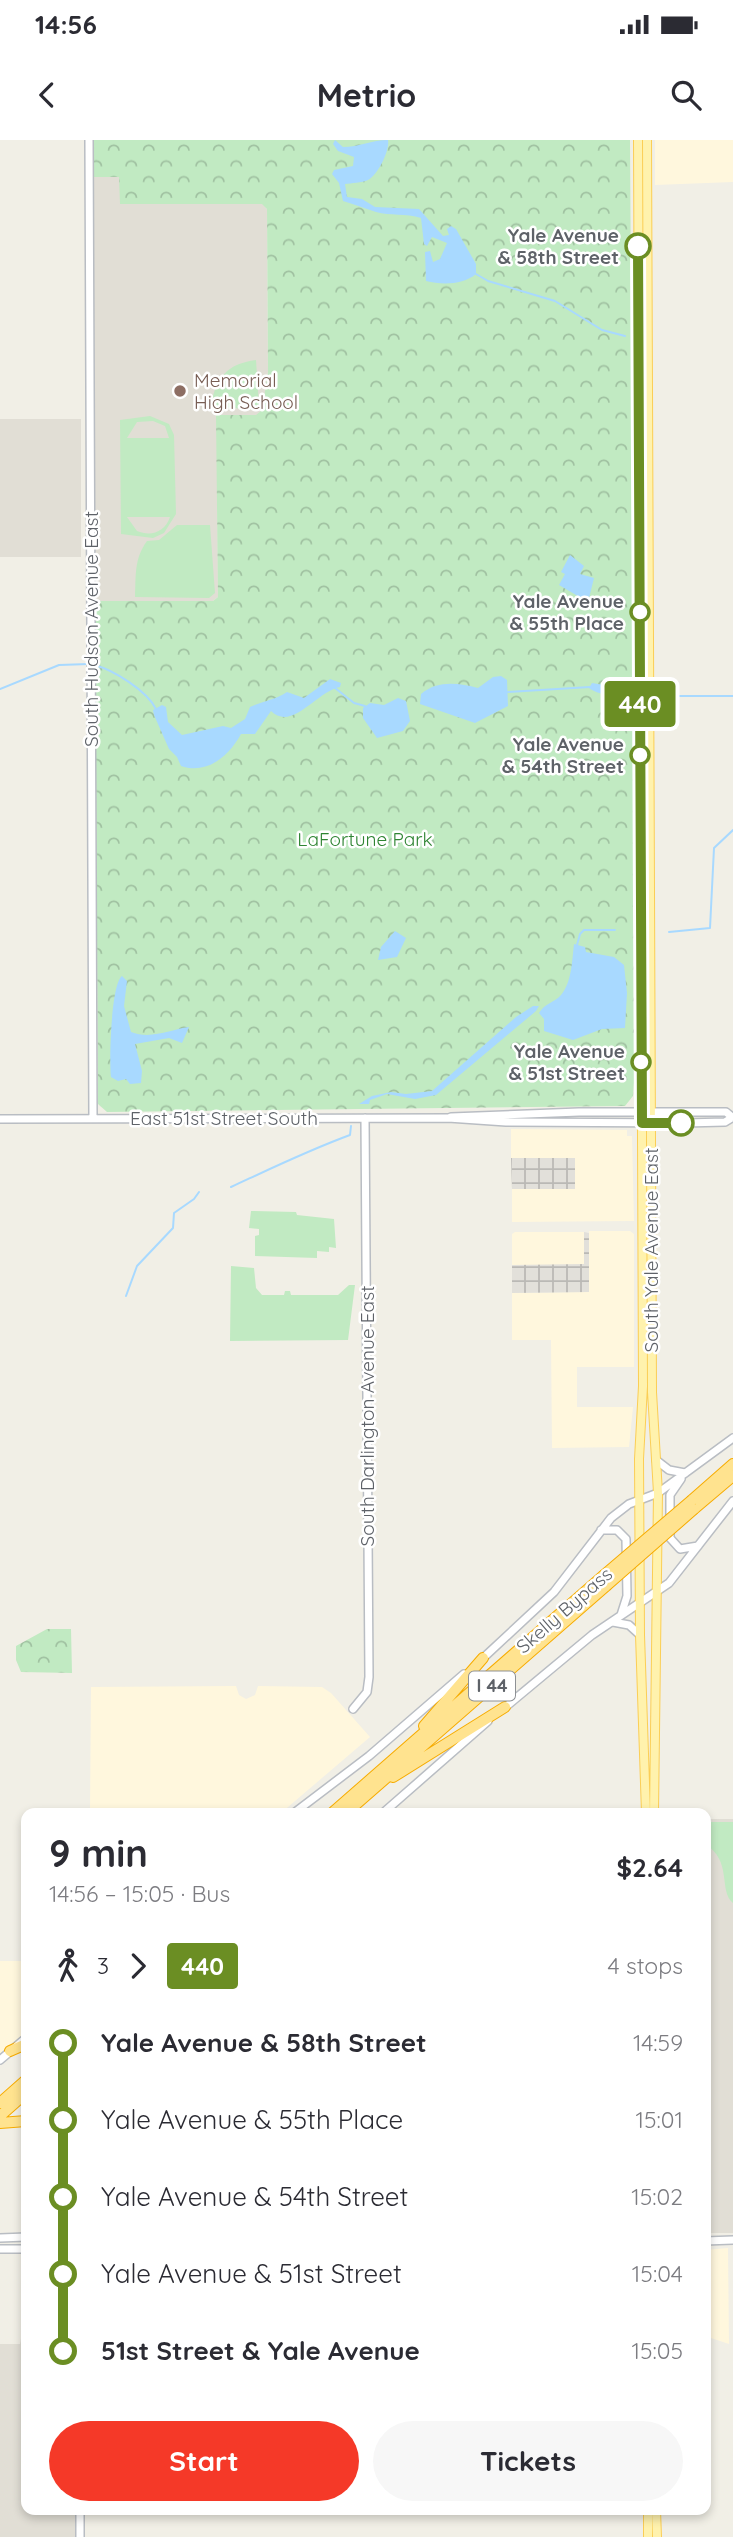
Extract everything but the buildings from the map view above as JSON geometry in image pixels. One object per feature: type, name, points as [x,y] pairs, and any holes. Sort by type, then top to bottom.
[{"type":"highway","name":"Skelly Bypass","points":[[693,1505],[733,1464]]},
{"type":"highway","name":"Skelly Bypass","points":[[338,1808],[693,1505],[733,1476]]},
{"type":"highway","name":"Skelly Bypass","points":[[352,1808],[604,1581]]},
{"type":"highway","points":[[401,1753],[483,1658]]},
{"type":"highway","points":[[378,1786],[424,1760],[505,1707]]},
{"type":"highway","points":[[10,2051],[21,2046]]},
{"type":"highway","points":[[0,2103],[21,2084]]},
{"type":"highway","points":[[0,2116],[21,2097]]},
{"type":"highway","points":[[0,2123],[21,2121]]},
{"type":"main road","name":"South Hudson Avenue East","points":[[89,140],[93,1118]]},
{"type":"main road","name":"South Yale Avenue East","points":[[638,140],[646,1112]]},
{"type":"main road","name":"South Yale Avenue East","points":[[647,140],[647,1406],[639,1500],[640,1635],[649,1712],[654,1808]]},
{"type":"main road","name":"East 51st Street South","points":[[0,1119],[447,1118],[646,1123],[725,1122],[732,1117],[726,1112],[646,1112],[462,1115],[447,1118]]},
{"type":"main road","name":"South Darlington Avenue East","points":[[354,1709],[368,1692],[369,1677],[365,1118]]},
{"type":"main road","name":"South Yale Avenue East","points":[[646,1808],[657,1592],[656,1460],[647,1406]]},
{"type":"main road","points":[[301,1808],[369,1756],[483,1658],[554,1592],[600,1530],[617,1513],[657,1493],[733,1438]]},
{"type":"main road","points":[[656,1460],[669,1470],[688,1471]]},
{"type":"main road","points":[[688,1471],[670,1495],[670,1538],[680,1549],[699,1546]]},
{"type":"main road","points":[[389,1808],[505,1707],[675,1576],[733,1500]]},
{"type":"main road","points":[[600,1530],[617,1530],[626,1539],[627,1596],[620,1617]]},
{"type":"main road","points":[[612,1622],[629,1625],[640,1635]]},
{"type":"main road","points":[[0,2060],[21,2042]]},
{"type":"main road","points":[[0,2238],[21,2237]]},
{"type":"main road","points":[[711,2241],[733,2240]]},
{"type":"main road","points":[[0,2249],[21,2249]]},
{"type":"main road","points":[[80,2515],[80,2537]]},
{"type":"main road","points":[[648,2515],[648,2537]]},
{"type":"main road","points":[[656,2515],[657,2537]]},
{"type":"shaded area","points":[[655,140],[733,140],[733,182],[655,185]]},
{"type":"shaded area","name":"Memorial High School","points":[[93,177],[161,177],[263,204],[267,209],[268,372],[262,411],[257,415],[217,415],[218,597],[213,601],[95,601]]},
{"type":"shaded area","points":[[0,419],[81,419],[81,557],[0,557]]},
{"type":"shaded area","points":[[511,1129],[627,1130],[627,1136],[632,1136],[634,1221],[512,1222],[512,1189],[575,1189],[575,1158],[511,1158]]},
{"type":"shaded area","points":[[511,1158],[575,1158],[575,1189],[512,1189]]},
{"type":"shaded area","points":[[589,1231],[630,1231],[634,1234],[634,1367],[577,1367],[577,1407],[633,1407],[629,1447],[552,1448],[551,1340],[512,1340],[512,1293],[589,1292]]},
{"type":"shaded area","points":[[584,1232],[585,1265],[512,1265],[512,1234]]},
{"type":"shaded area","points":[[584,1232],[589,1233],[589,1292],[512,1293],[512,1265],[584,1264]]},
{"type":"shaded area","points":[[236,1686],[239,1695],[246,1699],[255,1695],[258,1686],[322,1687],[331,1693],[370,1737],[287,1808],[90,1808],[91,1687]]},
{"type":"shaded area","points":[[711,1819],[733,1819],[733,2233],[711,2233]]},
{"type":"shaded area","points":[[0,1961],[21,1961],[21,2036],[0,2054]]},
{"type":"shaded area","points":[[728,2248],[729,2344],[711,2338],[711,2249]]},
{"type":"shaded area","points":[[21,2339],[21,2515],[75,2515],[75,2537],[0,2537],[0,2344],[20,2344]]},
{"type":"green space","name":"LaFortune Park","points":[[94,140],[630,140],[636,1055],[633,1096],[625,1106],[107,1112],[98,1104],[95,601],[213,601],[218,597],[216,415],[256,415],[262,410],[268,372],[267,209],[262,204],[120,204],[119,177],[93,177]]},
{"type":"green space","points":[[256,360],[259,406],[256,410],[211,406],[216,387],[224,374],[237,365]]},
{"type":"green space","points":[[150,416],[169,424],[174,435],[176,514],[164,533],[153,538],[121,534],[120,420]],"holes":[[[153,421],[165,426],[169,438],[127,438],[137,422]],[[127,517],[170,517],[161,530],[147,533],[137,531]]]},
{"type":"green space","points":[[177,525],[210,525],[215,593],[209,598],[135,597],[136,568],[147,541],[159,540]]},
{"type":"green space","points":[[251,1211],[296,1212],[297,1215],[334,1219],[336,1248],[329,1247],[329,1252],[317,1251],[317,1258],[255,1256],[255,1236],[259,1235],[259,1229],[249,1228]]},
{"type":"green space","points":[[231,1266],[254,1268],[256,1288],[262,1295],[284,1295],[285,1291],[290,1291],[291,1295],[338,1295],[349,1285],[355,1285],[348,1340],[230,1341]]},
{"type":"green space","points":[[47,1629],[71,1629],[72,1673],[21,1672],[16,1660],[16,1646]]},
{"type":"green space","points":[[711,1822],[733,1822],[733,1903],[726,1891],[722,1867],[711,1849]]},
{"type":"water","points":[[335,140],[343,147],[388,140],[385,156],[376,173],[366,181],[345,184],[347,197],[362,199],[375,207],[419,209],[443,236],[449,235],[447,229],[451,226],[456,229],[476,264],[476,274],[452,283],[426,281],[425,252],[430,251],[433,262],[440,259],[447,243],[432,237],[427,246],[424,244],[421,218],[381,213],[343,201],[339,183],[332,174],[334,170],[353,166],[354,157],[338,151],[333,144]]},
{"type":"water","points":[[570,555],[584,566],[580,574],[594,578],[588,602],[559,585],[565,574],[561,572]]},
{"type":"water","points":[[501,676],[507,680],[508,706],[475,723],[420,704],[421,694],[434,686],[456,684],[478,688],[493,677]]},
{"type":"water","points":[[330,679],[341,683],[340,687],[322,695],[296,714],[287,717],[271,711],[255,734],[241,734],[224,756],[200,768],[181,766],[169,749],[153,710],[162,705],[166,707],[168,722],[182,735],[223,726],[231,728],[245,719],[250,707],[287,692],[304,698]]},
{"type":"water","points":[[592,683],[628,689],[628,701],[589,688]]},
{"type":"water","points":[[398,698],[406,701],[410,721],[403,731],[377,738],[363,718],[363,708],[370,703],[384,705]]},
{"type":"water","points":[[395,931],[406,938],[397,957],[378,960],[381,947]]},
{"type":"water","points":[[574,944],[585,947],[586,952],[614,957],[624,965],[627,993],[625,1028],[602,1029],[573,1040],[544,1031],[544,1019],[539,1013],[565,990],[571,971]]},
{"type":"water","points":[[122,976],[127,981],[124,1006],[131,1032],[146,1035],[189,1027],[182,1043],[169,1038],[135,1044],[142,1071],[141,1083],[130,1084],[126,1079],[118,1081],[111,1077],[113,1007],[118,982]]},
{"type":"water","points":[[533,1006],[539,1006],[436,1095],[415,1099],[387,1094],[370,1100],[369,1104],[359,1104],[372,1096],[391,1092],[406,1094],[432,1091],[516,1017]]},
{"type":"waterway","points":[[476,274],[488,281],[555,301],[602,330],[625,336]]},
{"type":"waterway","points":[[0,689],[59,665],[89,664]]},
{"type":"waterway","points":[[94,665],[129,682],[145,695],[156,709]]},
{"type":"waterway","points":[[508,692],[590,687]]},
{"type":"waterway","points":[[335,688],[354,703],[365,706]]},
{"type":"waterway","points":[[657,696],[733,696]]},
{"type":"waterway","points":[[669,932],[710,928],[714,848],[733,830]]},
{"type":"waterway","points":[[577,945],[584,930],[615,930]]},
{"type":"waterway","points":[[231,1187],[350,1135],[351,1126]]},
{"type":"waterway","points":[[126,1296],[137,1266],[173,1228],[174,1213],[194,1199],[199,1192]]},
{"type":"bus line","name":"440","points":[[638,246],[642,1123],[681,1123]]},
{"type":"place","name":"Yale Avenue & 58th Street","points":[[638,246]]},
{"type":"place","name":"Memorial High School","points":[[180,391]]},
{"type":"place","name":"Yale Avenue & 55th Place","points":[[640,612]]},
{"type":"place","name":"Yale Avenue & 54th Street","points":[[640,755]]},
{"type":"place","name":"Yale Avenue & 51st Street","points":[[641,1062]]}]
